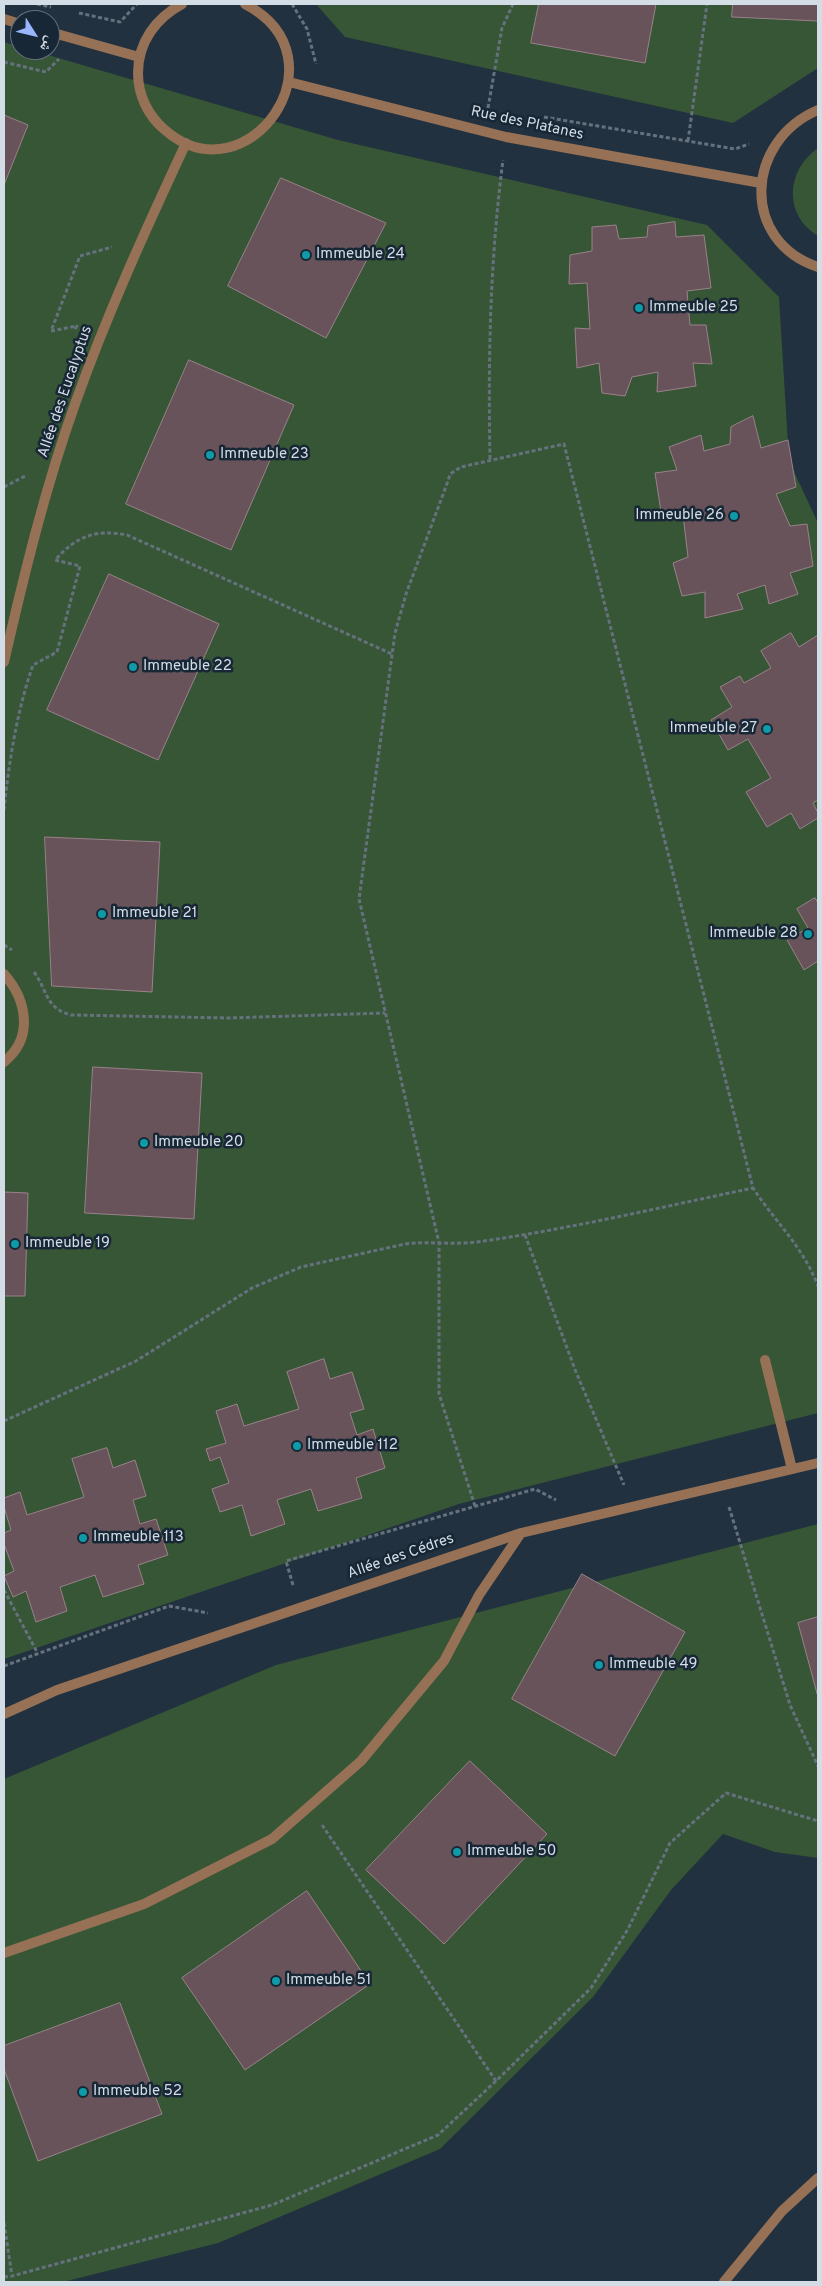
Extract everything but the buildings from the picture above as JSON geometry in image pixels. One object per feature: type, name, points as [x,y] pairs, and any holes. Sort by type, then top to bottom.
[{"type":"street","points":[[182,4],[170,10],[156,23],[146,39],[139,57],[138,75],[140,92],[147,109],[157,123],[170,135],[186,143],[216,148],[245,141],[270,123],[285,97],[289,82],[287,57],[279,34],[269,20],[246,4]]},
{"type":"street","points":[[60,35],[139,57]]},
{"type":"street","name":"Rue des Platanes","points":[[289,82],[506,137],[761,183]]},
{"type":"street","points":[[818,110],[800,118],[779,138],[765,164],[761,183],[762,203],[772,230],[791,252],[818,267]]},
{"type":"street","name":"Allée des Eucalyptus","points":[[4,662],[32,541],[74,405],[125,272],[186,143]]},
{"type":"street","points":[[4,974],[15,987],[23,1006],[24,1025],[18,1044],[4,1062]]},
{"type":"street","points":[[764,1360],[792,1469]]},
{"type":"street","name":"Allée des Cédres","points":[[4,1714],[57,1690],[521,1533],[818,1463]]},
{"type":"street","points":[[4,1953],[144,1904],[272,1839],[362,1761],[444,1661],[479,1595],[521,1533]]},
{"type":"street","points":[[724,2282],[782,2211],[818,2178]]},
{"type":"path","points":[[37,4],[55,8]]},
{"type":"path","points":[[74,12],[120,22],[137,4]]},
{"type":"path","points":[[292,4],[307,29],[316,65]]},
{"type":"path","points":[[488,108],[502,28],[513,4]]},
{"type":"path","points":[[688,141],[708,4]]},
{"type":"path","points":[[4,62],[46,72],[58,59],[67,61]]},
{"type":"path","points":[[478,106],[498,110]]},
{"type":"path","points":[[536,116],[735,149],[752,143]]},
{"type":"path","points":[[490,459],[488,377],[491,295],[496,213],[506,137]]},
{"type":"path","points":[[74,335],[76,326],[51,331],[80,256],[116,246]]},
{"type":"path","points":[[475,1506],[439,1394],[439,1242],[359,900],[395,633],[406,594],[450,474],[461,467],[564,444],[753,1188],[797,1244],[810,1266],[818,1286]]},
{"type":"path","points":[[4,487],[27,475],[30,466]]},
{"type":"path","points":[[4,810],[7,779],[24,691],[33,665],[57,652],[80,566],[55,560],[68,546],[82,538],[98,533],[127,535],[392,654]]},
{"type":"path","points":[[4,945],[18,954]]},
{"type":"path","points":[[29,965],[38,977],[48,1001],[55,1009],[71,1015],[228,1018],[385,1013]]},
{"type":"path","points":[[4,1421],[136,1361],[228,1300],[276,1277],[327,1260],[405,1244],[474,1242],[525,1235],[753,1188]]},
{"type":"path","points":[[525,1235],[576,1372],[627,1492]]},
{"type":"path","points":[[722,1485],[790,1705],[818,1766]]},
{"type":"path","points":[[294,1588],[286,1561],[535,1488],[560,1503]]},
{"type":"path","points":[[4,1590],[37,1652]]},
{"type":"path","points":[[4,1666],[37,1652],[169,1606],[213,1614]]},
{"type":"path","points":[[4,2277],[272,2205],[438,2135],[591,1988],[628,1929],[670,1843],[726,1793],[818,1821]]},
{"type":"path","points":[[309,1806],[496,2081]]},
{"type":"path","points":[[4,2223],[12,2276]]},
{"type":"green space","points":[[316,4],[818,4],[818,68],[733,123],[345,37]]},
{"type":"green space","points":[[4,42],[10,44],[10,60],[60,59],[338,140],[707,225],[779,297],[789,461],[818,523],[818,1413],[459,1504],[4,1659]]},
{"type":"green space","points":[[818,148],[818,236],[807,227],[799,216],[794,205],[793,192],[800,168],[807,157]]},
{"type":"green space","points":[[818,1524],[818,1858],[775,1852],[723,1834],[671,1890],[593,1997],[440,2149],[218,2243],[63,2282],[4,2282],[4,1779],[276,1665]]},
{"type":"place","name":"Immeuble 24","points":[[306,255]]},
{"type":"place","name":"Immeuble 25","points":[[639,308]]},
{"type":"place","name":"Immeuble 23","points":[[210,455]]},
{"type":"place","name":"Immeuble 26","points":[[734,516]]},
{"type":"place","name":"Immeuble 22","points":[[133,667]]},
{"type":"place","name":"Immeuble 27","points":[[767,729]]},
{"type":"place","name":"Immeuble 21","points":[[102,914]]},
{"type":"place","name":"Immeuble 28","points":[[808,934]]},
{"type":"place","name":"Immeuble 20","points":[[144,1143]]},
{"type":"place","name":"Immeuble 19","points":[[15,1244]]},
{"type":"place","name":"Immeuble 112","points":[[297,1446]]},
{"type":"place","name":"Immeuble 113","points":[[83,1538]]},
{"type":"place","name":"Immeuble 49","points":[[599,1665]]},
{"type":"place","name":"Immeuble 50","points":[[457,1852]]},
{"type":"place","name":"Immeuble 51","points":[[276,1981]]},
{"type":"place","name":"Immeuble 52","points":[[83,2092]]}]
